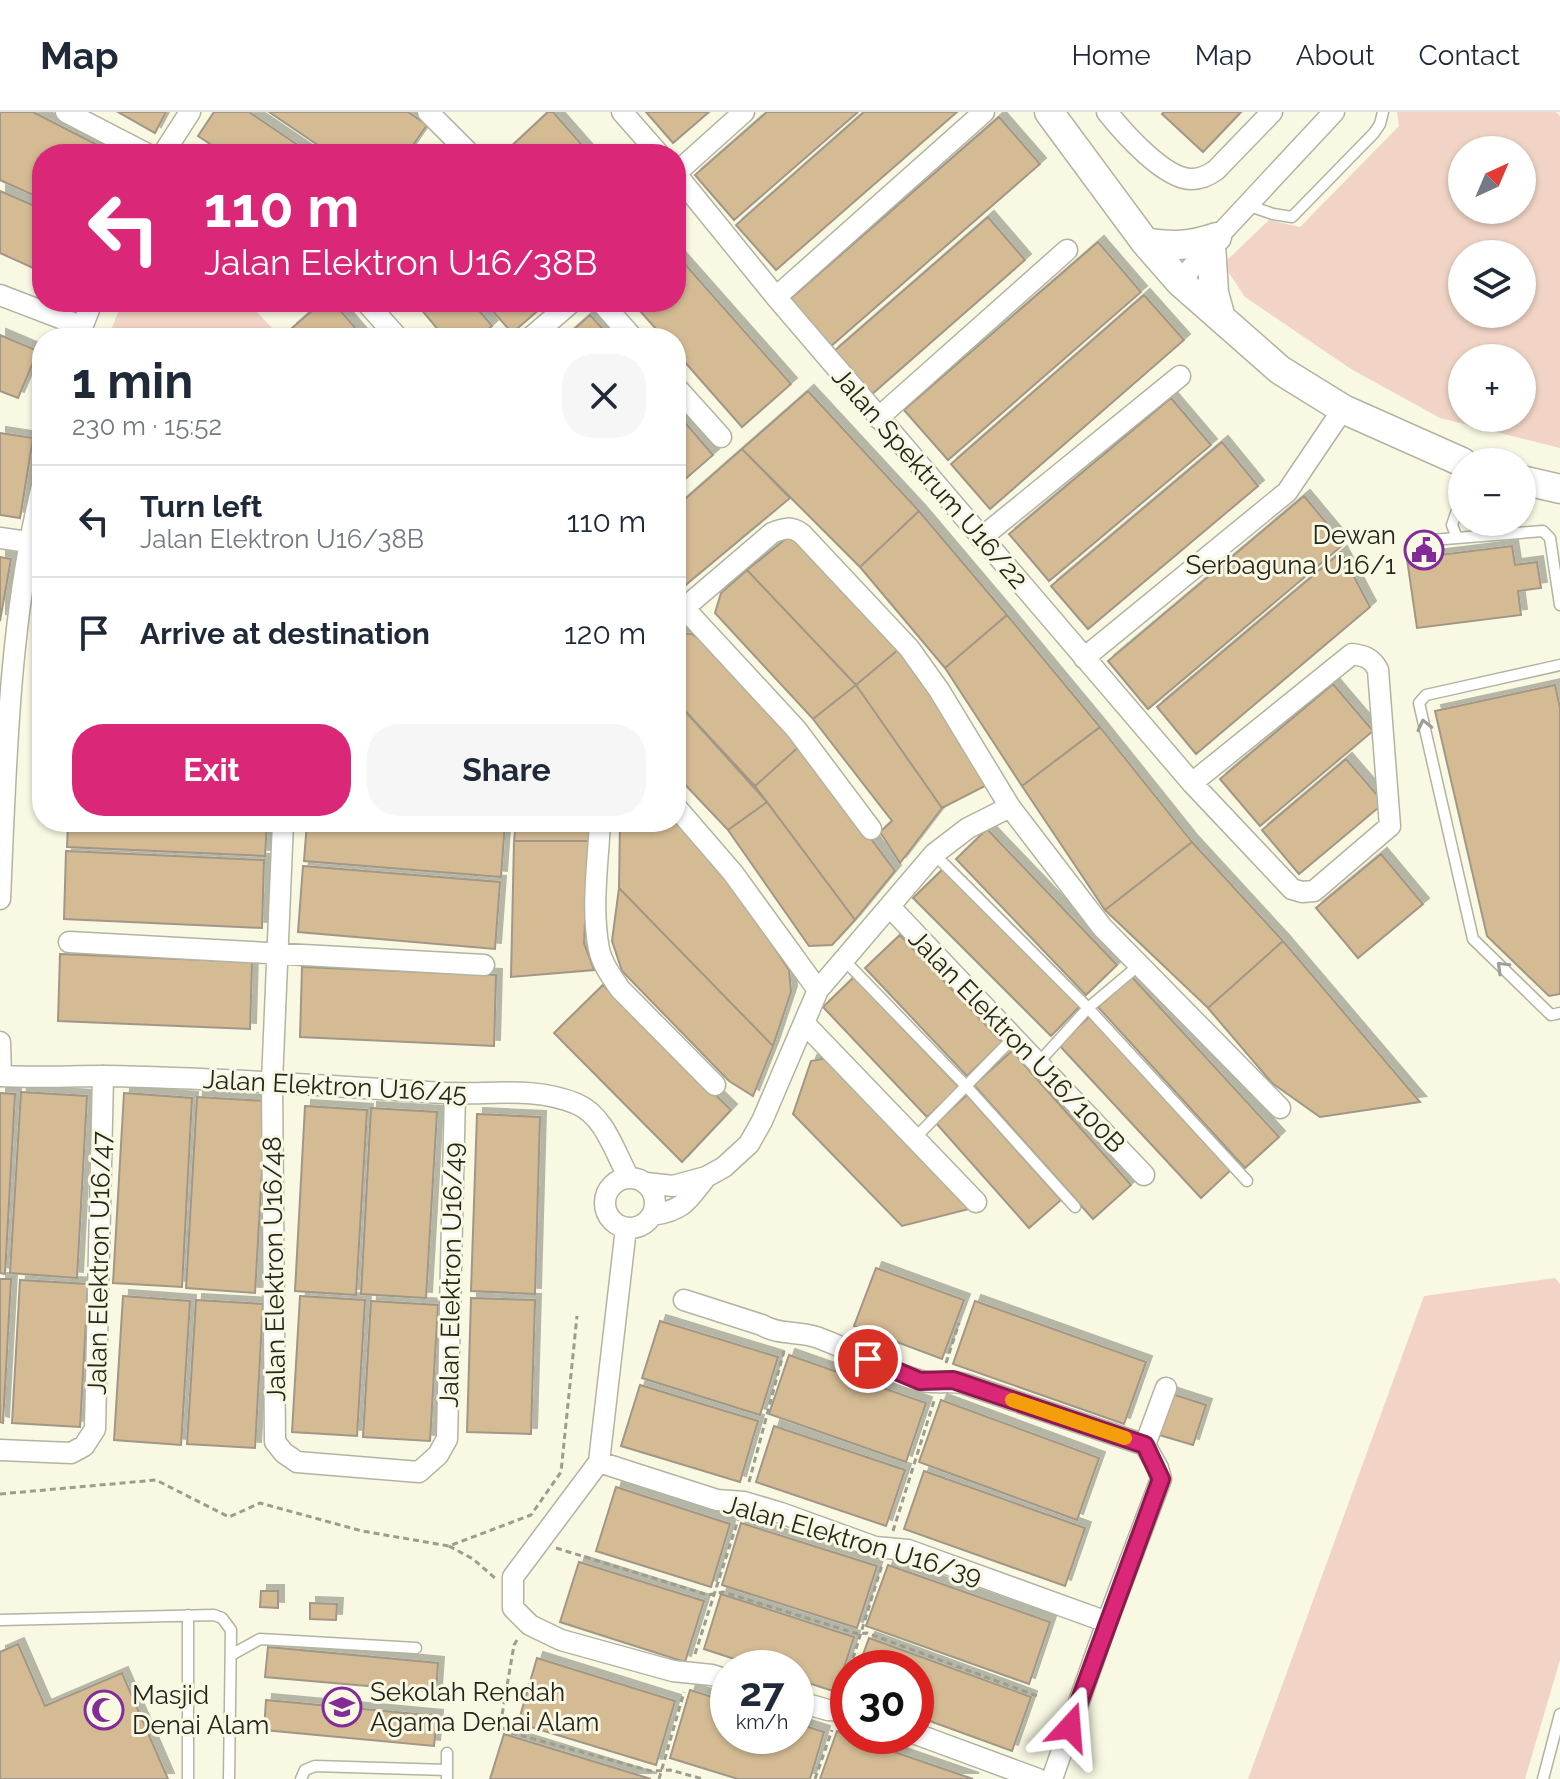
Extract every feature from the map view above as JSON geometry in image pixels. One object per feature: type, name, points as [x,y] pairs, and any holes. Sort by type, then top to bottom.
[{"type":"street","points":[[66,112],[128,144]]},
{"type":"street","points":[[169,144],[190,112]]},
{"type":"street","points":[[428,112],[461,144]]},
{"type":"street","points":[[622,112],[650,144]]},
{"type":"street","points":[[686,165],[744,112]]},
{"type":"street","points":[[776,297],[984,112]]},
{"type":"street","points":[[1049,112],[1145,242],[1180,282],[1280,370],[1343,409],[1448,456]]},
{"type":"street","points":[[1107,112],[1164,168],[1180,177],[1192,179],[1206,177],[1216,170],[1272,112]]},
{"type":"street","points":[[1180,282],[1334,112]]},
{"type":"street","name":"Jalan Spektrum U16/22","points":[[686,186],[878,418],[1084,658],[1192,783],[1292,889],[1314,891],[1390,826],[1378,670],[1374,662],[1366,656],[1352,654],[1192,783]]},
{"type":"street","points":[[1145,242],[1186,246],[1214,241]]},
{"type":"street","points":[[1214,241],[1214,293],[1221,318]]},
{"type":"street","points":[[878,418],[1067,250]]},
{"type":"street","points":[[0,295],[32,310]]},
{"type":"street","points":[[37,312],[71,328]]},
{"type":"street","points":[[375,312],[389,328]]},
{"type":"street","points":[[542,328],[560,312]]},
{"type":"street","points":[[610,312],[624,328]]},
{"type":"street","points":[[981,538],[1180,376]]},
{"type":"street","points":[[686,398],[721,437]]},
{"type":"street","points":[[1084,658],[1287,492],[1343,409]]},
{"type":"street","points":[[1536,483],[1560,489]]},
{"type":"street","points":[[0,899],[4,736],[32,526]]},
{"type":"street","points":[[686,606],[772,533],[785,528],[802,534],[909,648],[939,690],[1010,807],[1102,927],[1280,1108]]},
{"type":"street","points":[[0,538],[28,542]]},
{"type":"street","points":[[686,617],[796,729],[871,829]]},
{"type":"street","points":[[637,1180],[655,1194],[656,1209],[641,1226],[626,1228],[612,1220],[605,1205],[608,1190],[621,1179],[637,1180],[673,1186],[706,1177],[724,1167],[749,1144],[762,1121],[818,990],[934,854],[968,828],[1010,807]]},
{"type":"street","points":[[686,819],[733,873],[818,990]]},
{"type":"street","name":"Jalan Elektron U16/48","points":[[283,832],[272,1082],[275,1442],[297,1462],[419,1472],[438,1455]]},
{"type":"street","points":[[599,832],[596,901],[599,950],[608,971],[620,989],[715,1085]]},
{"type":"street","name":"Jalan Elektron U16/100B","points":[[890,907],[1144,1175]]},
{"type":"street","points":[[69,942],[484,965]]},
{"type":"street","points":[[804,1023],[976,1202]]},
{"type":"street","points":[[0,1042],[0,1076]]},
{"type":"street","name":"Jalan Elektron U16/45","points":[[0,1076],[272,1082],[455,1093],[520,1091],[552,1096],[581,1105],[602,1127],[637,1180]]},
{"type":"street","name":"Jalan Elektron U16/47","points":[[0,1450],[71,1453],[84,1446],[95,1429],[103,1076]]},
{"type":"street","name":"Jalan Elektron U16/49","points":[[438,1455],[447,1439],[455,1093]]},
{"type":"street","points":[[653,1215],[674,1211],[687,1202],[706,1177]]},
{"type":"street","points":[[626,1228],[599,1462],[513,1577],[513,1608],[530,1625],[561,1640],[673,1671],[710,1675]]},
{"type":"street","points":[[684,1300],[762,1325],[773,1332],[815,1337],[920,1381],[965,1384],[1145,1445]]},
{"type":"street","points":[[1052,1779],[1161,1479],[1145,1445],[1166,1388]]},
{"type":"street","name":"Jalan Elektron U16/39","points":[[599,1462],[717,1500],[744,1502],[875,1547],[908,1550],[1107,1622]]},
{"type":"street","points":[[934,1741],[1038,1779]]},
{"type":"lane","points":[[1247,205],[1292,217],[1374,133],[1383,112]]},
{"type":"lane","points":[[1432,540],[1543,531],[1550,538],[1560,605]]},
{"type":"lane","points":[[1560,665],[1426,695],[1419,703],[1473,939],[1551,1015],[1560,1013]]},
{"type":"lane","points":[[934,854],[1088,1008],[1247,1181]]},
{"type":"lane","points":[[844,960],[967,1087],[1075,1207]]},
{"type":"lane","points":[[1039,1062],[1088,1008],[1138,966]]},
{"type":"lane","points":[[915,1138],[1015,1037]]},
{"type":"lane","points":[[0,1620],[188,1615],[222,1618],[231,1630],[229,1779]]},
{"type":"lane","points":[[188,1615],[188,1779]]},
{"type":"lane","points":[[231,1655],[260,1639],[416,1648]]},
{"type":"lane","points":[[1543,1779],[1560,1714]]},
{"type":"lane","points":[[301,1779],[310,1767],[447,1775],[447,1753]]},
{"type":"lane","points":[[339,1767],[340,1779]]},
{"type":"path","points":[[854,1650],[959,1323]]},
{"type":"path","points":[[659,1779],[744,1502],[790,1332]]},
{"type":"path","points":[[537,1542],[713,1595],[723,1592],[858,1634],[867,1633],[1037,1696]]},
{"type":"path","points":[[449,1546],[473,1559],[495,1578],[513,1608]]},
{"type":"path","points":[[530,1625],[514,1645],[502,1727],[508,1732],[651,1771],[670,1770],[703,1779]]},
{"type":"shaded area","points":[[1397,112],[1556,112],[1560,116],[1560,448],[1496,432],[1536,432],[1536,344],[1448,344],[1448,420],[1351,369],[1245,297],[1223,264],[1269,220],[1300,227],[1399,126]]},
{"type":"shaded area","points":[[118,312],[257,312],[272,328],[112,328]]},
{"type":"shaded area","points":[[1555,1278],[1560,1284],[1560,1660],[1525,1779],[1248,1779],[1424,1296]]},
{"type":"building","points":[[0,112],[33,112],[95,144],[32,144],[32,194],[0,180]]},
{"type":"building","points":[[118,112],[166,112],[155,133]]},
{"type":"building","points":[[214,112],[249,112],[296,144],[210,144],[198,136]]},
{"type":"building","points":[[269,112],[408,112],[427,125],[414,144],[316,144]]},
{"type":"building","points":[[548,112],[553,112],[581,144],[514,144]]},
{"type":"building","points":[[646,112],[709,112],[673,143]]},
{"type":"building","points":[[767,112],[858,112],[734,220],[695,175]]},
{"type":"building","points":[[864,112],[957,112],[776,270],[736,225]]},
{"type":"building","points":[[1241,112],[1203,152],[1162,114]]},
{"type":"building","points":[[999,117],[1040,164],[830,347],[789,300]]},
{"type":"building","points":[[0,191],[32,205],[32,267],[0,253]]},
{"type":"building","points":[[988,217],[1025,260],[871,395],[833,352]]},
{"type":"building","points":[[1098,242],[1141,292],[948,460],[904,410]]},
{"type":"building","points":[[686,265],[791,384],[742,427],[686,363],[686,328],[655,328],[641,312],[686,312]]},
{"type":"building","points":[[1144,295],[1184,340],[990,509],[951,464]]},
{"type":"building","points":[[311,312],[342,312],[355,328],[292,328]]},
{"type":"building","points":[[423,312],[480,312],[492,326],[490,328],[437,328]]},
{"type":"building","points":[[494,312],[536,312],[518,328],[508,328]]},
{"type":"building","points":[[590,315],[602,328],[575,328]]},
{"type":"building","points":[[0,335],[32,348],[32,365],[18,398],[0,391]]},
{"type":"building","points":[[808,391],[919,511],[860,567],[742,449]]},
{"type":"building","points":[[1171,398],[1211,445],[1049,581],[1009,534]]},
{"type":"building","points":[[686,424],[713,455],[686,478]]},
{"type":"building","points":[[0,433],[32,438],[20,518],[0,515]]},
{"type":"building","points":[[1222,442],[1258,486],[1088,629],[1051,586]]},
{"type":"building","points":[[742,449],[790,498],[686,585],[686,498]]},
{"type":"building","points":[[1304,496],[1344,544],[1148,709],[1108,661]]},
{"type":"building","points":[[919,511],[1007,615],[945,668],[860,567]]},
{"type":"building","points":[[792,534],[899,649],[856,685],[747,570]]},
{"type":"building","points":[[1512,546],[1515,565],[1537,562],[1541,588],[1518,591],[1521,615],[1417,628],[1407,559]]},
{"type":"building","points":[[1341,552],[1370,607],[1196,754],[1157,707]]},
{"type":"building","points":[[0,557],[11,559],[0,621]]},
{"type":"building","points":[[747,570],[856,685],[813,719],[715,613],[721,593]]},
{"type":"building","points":[[1007,615],[1100,727],[1022,786],[945,668]]},
{"type":"building","points":[[686,634],[703,641],[801,745],[755,786],[686,712]]},
{"type":"building","points":[[899,649],[983,773],[985,786],[942,808],[856,685]]},
{"type":"building","points":[[1333,684],[1373,731],[1260,826],[1220,779]]},
{"type":"building","points":[[856,685],[942,808],[900,863],[880,832],[892,821],[813,719]]},
{"type":"building","points":[[1555,685],[1560,708],[1560,994],[1549,996],[1487,936],[1435,711]]},
{"type":"building","points":[[686,712],[767,802],[728,830],[686,786]]},
{"type":"building","points":[[1100,727],[1192,842],[1105,910],[1022,786]]},
{"type":"building","points":[[801,745],[895,871],[855,920],[755,786]]},
{"type":"building","points":[[1346,759],[1384,803],[1299,874],[1262,830]]},
{"type":"building","points":[[767,802],[855,920],[832,945],[809,946],[728,830]]},
{"type":"building","points":[[987,829],[1117,965],[1086,995],[956,859]]},
{"type":"building","points":[[68,832],[266,832],[265,856],[67,847]]},
{"type":"building","points":[[306,832],[504,832],[501,877],[304,861]]},
{"type":"building","points":[[515,832],[589,832],[589,841],[514,841]]},
{"type":"building","points":[[620,832],[685,832],[713,861],[747,906],[789,970],[791,992],[773,1046],[619,888]]},
{"type":"building","points":[[514,841],[589,841],[584,943],[594,970],[511,977]]},
{"type":"building","points":[[1192,842],[1283,941],[1208,1008],[1105,910]]},
{"type":"building","points":[[66,851],[264,860],[262,928],[64,919]]},
{"type":"building","points":[[1381,854],[1423,904],[1358,958],[1316,908]]},
{"type":"building","points":[[303,866],[500,882],[495,949],[298,932]]},
{"type":"building","points":[[944,868],[1081,1005],[1051,1036],[913,898]]},
{"type":"building","points":[[619,888],[773,1046],[753,1096],[729,1081],[622,971],[612,941]]},
{"type":"building","points":[[900,935],[1002,1042],[967,1076],[865,968]]},
{"type":"building","points":[[1283,941],[1420,1102],[1320,1117],[1272,1083],[1208,1008]]},
{"type":"building","points":[[60,954],[252,962],[250,1029],[58,1021]]},
{"type":"building","points":[[302,967],[496,975],[494,1046],[300,1037]]},
{"type":"building","points":[[854,977],[959,1087],[927,1117],[823,1007]]},
{"type":"building","points":[[1132,977],[1279,1137],[1245,1168],[1098,1007]]},
{"type":"building","points":[[603,985],[731,1110],[682,1162],[554,1033]]},
{"type":"building","points":[[1090,1016],[1232,1169],[1201,1198],[1059,1045]]},
{"type":"building","points":[[1012,1051],[1131,1185],[1093,1219],[974,1085]]},
{"type":"building","points":[[832,1057],[969,1209],[902,1226],[793,1114],[811,1061]]},
{"type":"building","points":[[21,1092],[87,1096],[77,1278],[10,1273]]},
{"type":"building","points":[[0,1093],[15,1094],[5,1274],[0,1273]]},
{"type":"building","points":[[124,1093],[192,1098],[182,1287],[113,1283]]},
{"type":"building","points":[[967,1095],[1061,1200],[1029,1228],[936,1123]]},
{"type":"building","points":[[197,1097],[266,1101],[255,1293],[186,1288]]},
{"type":"building","points":[[305,1106],[367,1110],[356,1295],[295,1291]]},
{"type":"building","points":[[371,1108],[437,1112],[426,1298],[361,1294]]},
{"type":"building","points":[[477,1114],[540,1117],[535,1294],[471,1291]]},
{"type":"building","points":[[876,1268],[964,1300],[942,1359],[854,1326]]},
{"type":"building","points":[[0,1279],[11,1279],[3,1423],[0,1422]]},
{"type":"building","points":[[20,1280],[88,1284],[80,1427],[12,1423]]},
{"type":"building","points":[[123,1296],[190,1301],[181,1445],[114,1440]]},
{"type":"building","points":[[300,1296],[365,1300],[357,1436],[292,1432]]},
{"type":"building","points":[[471,1298],[535,1300],[531,1434],[467,1432]]},
{"type":"building","points":[[196,1300],[263,1304],[255,1448],[187,1444]]},
{"type":"building","points":[[371,1301],[438,1305],[430,1441],[363,1437]]},
{"type":"building","points":[[975,1301],[1146,1362],[1124,1424],[953,1364]]},
{"type":"building","points":[[660,1321],[778,1357],[760,1415],[642,1378]]},
{"type":"building","points":[[789,1355],[926,1403],[906,1462],[769,1414]]},
{"type":"building","points":[[640,1385],[758,1421],[740,1482],[621,1446]]},
{"type":"building","points":[[1169,1393],[1206,1405],[1193,1445],[1156,1434]]},
{"type":"building","points":[[941,1400],[1099,1458],[1077,1520],[919,1462]]},
{"type":"building","points":[[774,1426],[905,1470],[886,1526],[756,1482]]},
{"type":"building","points":[[924,1471],[1085,1528],[1065,1586],[904,1529]]},
{"type":"building","points":[[616,1487],[730,1524],[711,1587],[596,1551]]},
{"type":"building","points":[[741,1523],[877,1566],[857,1628],[722,1585]]},
{"type":"building","points":[[579,1562],[704,1601],[685,1662],[560,1622]]},
{"type":"building","points":[[888,1565],[1050,1622],[1029,1684],[866,1626]]},
{"type":"building","points":[[261,1591],[278,1591],[278,1608],[260,1607]]},
{"type":"building","points":[[721,1594],[854,1637],[850,1650],[830,1650],[830,1690],[814,1685],[814,1650],[704,1649]]},
{"type":"building","points":[[310,1603],[337,1604],[336,1620],[310,1619]]},
{"type":"building","points":[[869,1638],[902,1650],[865,1650]]},
{"type":"building","points":[[18,1644],[45,1706],[122,1673],[168,1779],[0,1779],[0,1652]]},
{"type":"building","points":[[268,1647],[438,1663],[436,1692],[265,1677]]},
{"type":"building","points":[[537,1658],[675,1701],[656,1765],[518,1723]]},
{"type":"building","points":[[934,1662],[1031,1697],[1012,1751],[934,1723]]},
{"type":"building","points":[[690,1690],[710,1696],[710,1754],[814,1754],[814,1729],[824,1732],[810,1779],[738,1779],[670,1758]]},
{"type":"building","points":[[266,1700],[437,1716],[434,1746],[264,1730]]},
{"type":"building","points":[[504,1734],[651,1779],[490,1779]]},
{"type":"building","points":[[830,1751],[830,1754],[900,1754],[973,1779],[820,1779]]},
{"type":"slow traffic","points":[[1012,1400],[1125,1438]]},
{"type":"place","name":"Dewan Serbaguna U16/1","points":[[1424,550]]},
{"type":"place","name":"Sekolah Rendah Agama Denai Alam","points":[[342,1707]]},
{"type":"place","name":"Masjid Denai Alam","points":[[104,1710]]},
{"type":"route","points":[[868,1359],[920,1381],[953,1380],[1145,1445],[1154,1460],[1161,1479],[1070,1727]]}]
